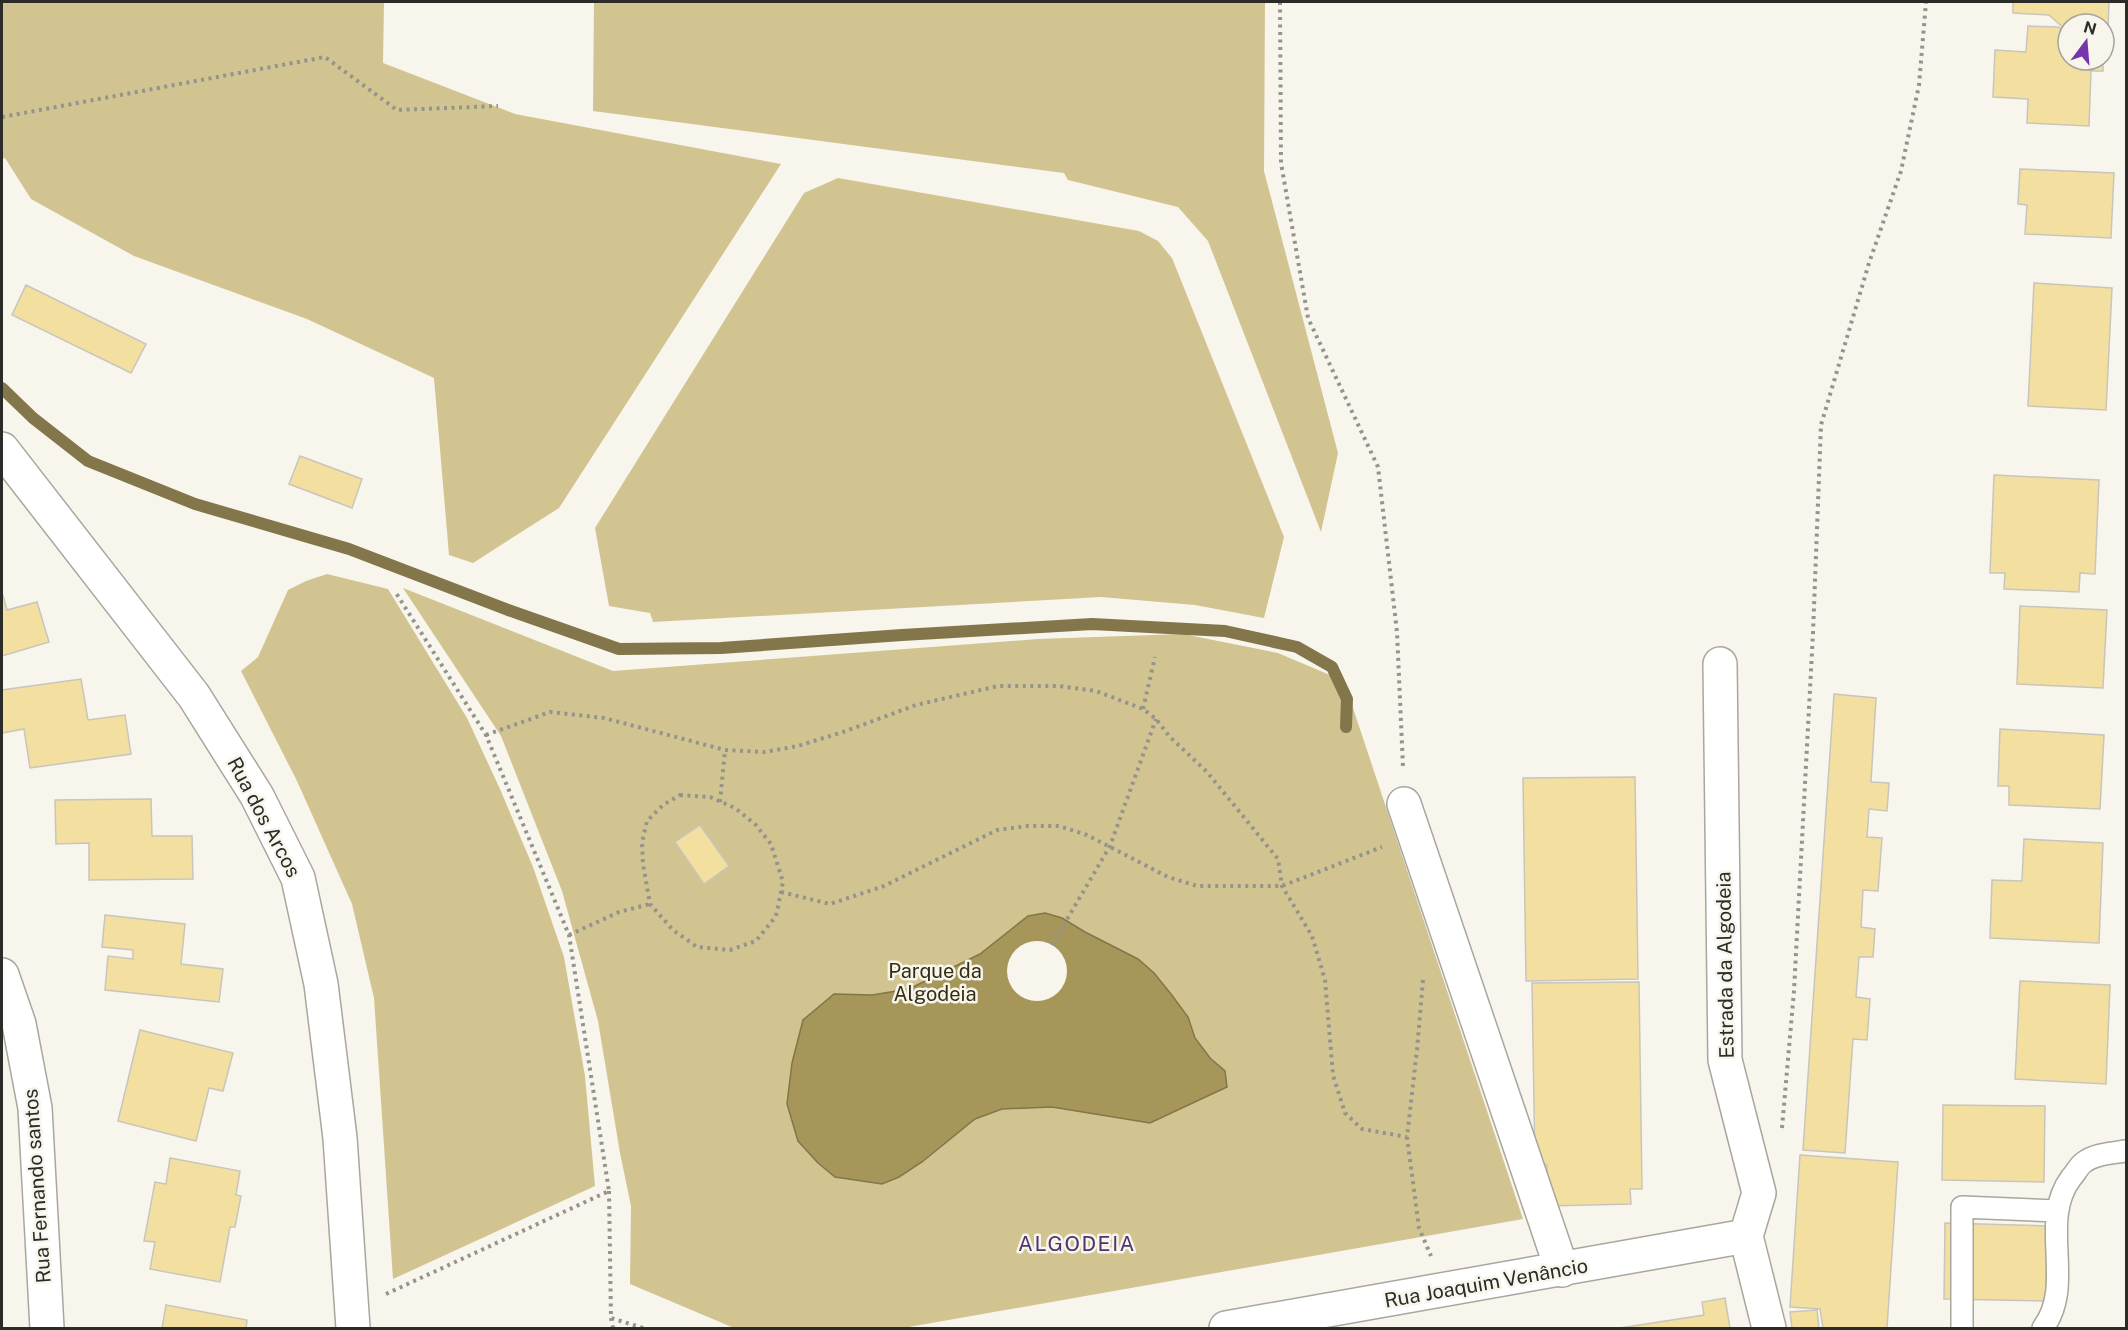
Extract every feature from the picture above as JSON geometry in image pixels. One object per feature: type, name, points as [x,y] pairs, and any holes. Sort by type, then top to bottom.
[{"type":"street","name":"Rua dos Arcos","points":[[2,449],[194,696],[257,796],[298,878],[323,996],[340,1138],[352,1318]]},
{"type":"street","name":"Estrada da Algodeia","points":[[1720,664],[1725,1060],[1758,1193],[1746,1236],[1769,1329]]},
{"type":"street","points":[[1404,804],[1562,1270]]},
{"type":"street","name":"Rua Fernando santos","points":[[2,975],[19,1024],[35,1108],[47,1329]]},
{"type":"street","name":"Rua Joaquim Venâncio","points":[[1226,1329],[1746,1236]]},
{"type":"lane","points":[[2043,1329],[2054,1307],[2057,1284],[2056,1211],[2065,1186],[2083,1163],[2105,1153],[2127,1151]]},
{"type":"lane","points":[[1962,1329],[1962,1207],[2056,1211]]},
{"type":"path","points":[[1280,2],[1281,162],[1308,318],[1378,467],[1397,632],[1404,804]]},
{"type":"path","points":[[1782,1132],[1796,967],[1821,425],[1869,263],[1901,171],[1919,85],[1926,2]]},
{"type":"path","points":[[2,117],[326,57],[397,110],[498,106]]},
{"type":"path","points":[[396,593],[486,735],[569,935],[609,1191],[613,1329]]},
{"type":"path","points":[[1143,709],[1155,657]]},
{"type":"path","points":[[486,735],[550,712],[604,718],[725,750],[765,752],[798,746],[916,705],[998,686],[1059,686],[1096,691],[1143,709],[1156,719],[1169,736],[1207,772],[1278,859],[1281,886],[1312,936],[1324,980],[1333,1075],[1345,1113],[1362,1129],[1407,1137]]},
{"type":"path","points":[[1052,945],[1110,846],[1156,719]]},
{"type":"path","points":[[720,802],[725,750]]},
{"type":"path","points":[[680,795],[710,797],[735,808],[756,825],[771,844],[783,882],[781,892],[776,916],[756,941],[730,950],[697,947],[673,930],[650,904],[642,843],[647,821],[663,805],[680,795]]},
{"type":"path","points":[[781,892],[830,904],[884,885],[997,830],[1028,825],[1059,826],[1087,835],[1168,877],[1197,886],[1281,886],[1392,844]]},
{"type":"path","points":[[569,935],[619,912],[650,904]]},
{"type":"path","points":[[1419,1228],[1407,1137],[1423,978]]},
{"type":"path","points":[[352,1318],[393,1291],[609,1191]]},
{"type":"path","points":[[611,1318],[643,1329]]},
{"type":"green space","points":[[2,2],[384,2],[383,63],[515,114],[781,164],[559,508],[473,563],[449,555],[434,378],[307,319],[134,256],[31,199],[5,158],[2,159]]},
{"type":"green space","points":[[594,2],[1265,2],[1264,171],[1338,453],[1321,532],[1208,241],[1178,207],[1068,180],[1064,173],[593,111]]},
{"type":"green space","points":[[838,178],[1139,231],[1158,241],[1172,258],[1284,537],[1264,618],[1195,605],[1101,597],[653,622],[650,613],[609,606],[595,528],[804,193]]},
{"type":"green space","points":[[327,574],[388,589],[467,718],[533,867],[564,957],[585,1076],[595,1186],[393,1279],[374,998],[352,904],[297,781],[241,671],[258,657],[288,590]]},
{"type":"green space","name":"Parque da Algodeia","points":[[403,588],[613,671],[1038,639],[1183,634],[1278,653],[1344,681],[1523,1219],[903,1328],[734,1328],[630,1284],[631,1206],[598,1021],[562,891],[501,736]]},
{"type":"shaded area","points":[[1045,913],[1062,918],[1138,959],[1154,973],[1188,1017],[1195,1038],[1210,1058],[1225,1071],[1227,1087],[1150,1123],[1052,1107],[1002,1109],[975,1119],[922,1162],[899,1177],[882,1184],[835,1177],[818,1163],[798,1141],[787,1104],[792,1063],[803,1020],[834,994],[872,995],[909,989],[980,954],[1028,916]]},
{"type":"pier","points":[[1037,941],[1054,946],[1062,954],[1067,971],[1062,988],[1054,996],[1037,1001],[1020,996],[1012,988],[1007,971],[1012,954],[1020,946]]},
{"type":"building","points":[[2013,2],[2109,2],[2109,12],[2056,12],[2056,21],[2049,15],[2013,13]]},
{"type":"building","points":[[2028,26],[2056,27],[2056,72],[2091,72],[2089,126],[2027,123],[2028,99],[1993,97],[1995,50],[2026,52]]},
{"type":"building","points":[[2020,169],[2114,173],[2111,238],[2025,234],[2027,205],[2018,204]]},
{"type":"building","points":[[2034,283],[2112,288],[2106,410],[2028,406]]},
{"type":"building","points":[[26,285],[146,344],[131,373],[12,315]]},
{"type":"building","points":[[300,456],[362,479],[352,508],[289,484]]},
{"type":"building","points":[[1994,475],[2099,480],[2095,574],[2080,573],[2079,592],[2004,589],[2005,573],[1990,573]]},
{"type":"building","points":[[2,592],[7,610],[37,602],[49,642],[2,656]]},
{"type":"building","points":[[2020,606],[2107,610],[2103,688],[2017,684]]},
{"type":"building","points":[[81,679],[88,720],[125,715],[131,754],[30,768],[24,729],[2,733],[2,690]]},
{"type":"building","points":[[1834,694],[1876,698],[1871,782],[1889,783],[1887,811],[1869,809],[1867,837],[1882,838],[1878,891],[1863,890],[1861,927],[1875,929],[1873,957],[1859,957],[1856,997],[1870,999],[1867,1040],[1853,1039],[1845,1153],[1803,1150]]},
{"type":"building","points":[[2000,729],[2104,735],[2100,809],[2009,805],[2009,786],[1998,786]]},
{"type":"building","points":[[1635,777],[1638,979],[1526,981],[1523,778]]},
{"type":"building","points":[[151,799],[152,836],[192,836],[193,879],[89,880],[89,843],[56,844],[55,800]]},
{"type":"building","points":[[700,825],[729,866],[704,884],[675,842]]},
{"type":"building","points":[[2024,839],[2103,843],[2099,943],[1990,938],[1992,880],[2022,881]]},
{"type":"building","points":[[105,915],[185,924],[181,964],[223,969],[219,1002],[105,990],[108,956],[133,959],[133,950],[102,947]]},
{"type":"building","points":[[2020,981],[2110,985],[2106,1084],[2015,1079]]},
{"type":"building","points":[[1639,982],[1642,1189],[1630,1189],[1631,1204],[1547,1206],[1547,1165],[1535,1165],[1532,983]]},
{"type":"building","points":[[140,1030],[233,1053],[223,1091],[209,1088],[196,1141],[118,1121]]},
{"type":"building","points":[[1943,1105],[2045,1106],[2044,1182],[1942,1180]]},
{"type":"building","points":[[1800,1155],[1898,1162],[1887,1328],[1823,1328],[1820,1309],[1790,1307]]},
{"type":"building","points":[[170,1158],[240,1171],[236,1195],[241,1196],[235,1227],[230,1227],[220,1282],[150,1269],[155,1242],[144,1241],[155,1182],[166,1184]]},
{"type":"building","points":[[1945,1223],[2047,1226],[2046,1301],[1944,1299]]},
{"type":"building","points":[[1725,1298],[1730,1328],[1620,1328],[1704,1315],[1702,1302]]},
{"type":"building","points":[[166,1305],[247,1320],[246,1328],[162,1328]]},
{"type":"building","points":[[1817,1310],[1819,1328],[1792,1328],[1790,1312]]},
{"type":"waterway","points":[[2,388],[33,418],[88,461],[195,504],[349,549],[508,610],[619,649],[721,648],[1092,624],[1225,631],[1297,647],[1332,667],[1347,699],[1346,727]]},
{"type":"district","name":"ALGODEIA","points":[[1077,1243]]}]
